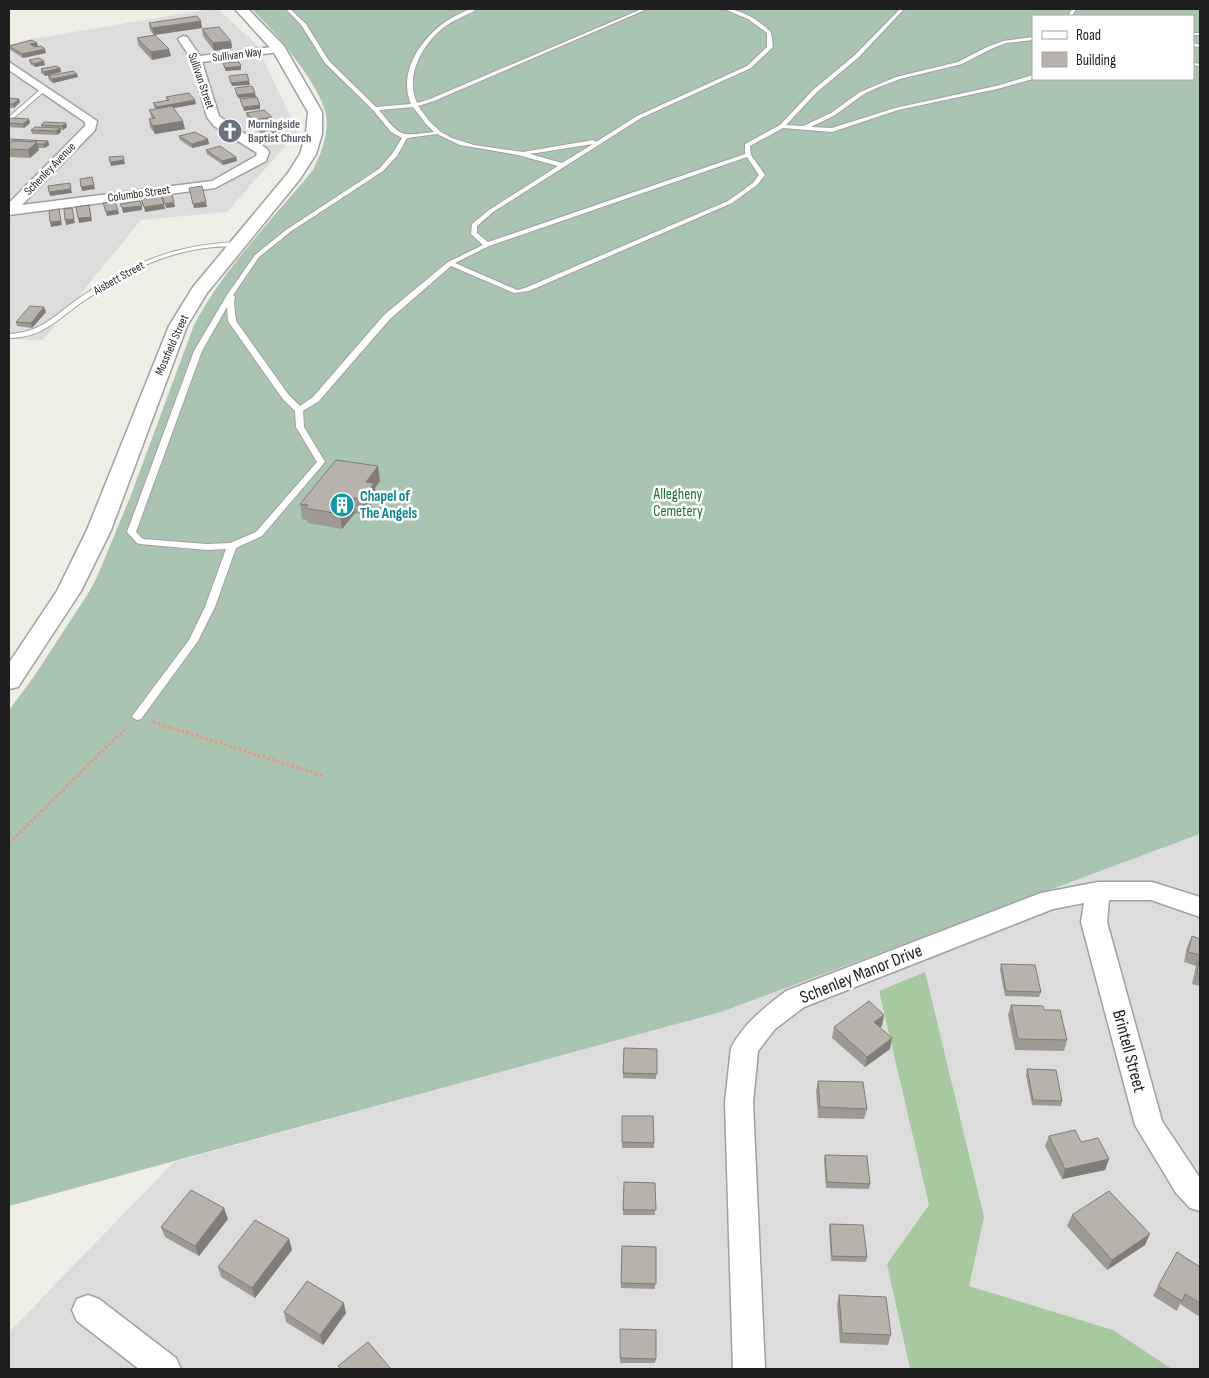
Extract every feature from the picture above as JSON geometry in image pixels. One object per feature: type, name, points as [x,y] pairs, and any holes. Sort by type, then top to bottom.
[{"type":"street","name":"Mossfield Street","points":[[9,681],[69,591],[99,530],[178,326],[199,291],[294,176],[308,154],[314,134],[314,112],[279,50],[241,9]]},
{"type":"street","name":"Sullivan Street","points":[[183,39],[195,60],[213,117],[218,123],[263,152],[262,158]]},
{"type":"street","name":"Sullivan Way","points":[[195,60],[279,50]]},
{"type":"street","points":[[9,66],[44,89]]},
{"type":"street","name":"Schenley Avenue","points":[[9,211],[91,127],[91,121],[44,89]]},
{"type":"street","name":"Columbo Street","points":[[9,211],[215,184],[262,158]]},
{"type":"street","name":"Schenley Manor Drive","points":[[749,1369],[739,1102],[745,1048],[766,1021],[795,999],[1050,900],[1098,891],[1152,891],[1200,907]]},
{"type":"street","name":"Brintell Street","points":[[1098,891],[1094,922],[1150,1125],[1186,1184],[1200,1198]]},
{"type":"street","points":[[88,1310],[165,1369]]},
{"type":"lane","points":[[288,9],[304,25],[327,62],[375,109],[393,131],[405,137],[436,132]]},
{"type":"lane","points":[[475,9],[442,26],[428,39],[410,76],[410,93],[414,105],[426,123],[436,132],[465,146],[522,154],[562,166]]},
{"type":"lane","points":[[375,109],[414,105],[432,100],[645,9]]},
{"type":"lane","points":[[487,245],[474,234],[474,226],[491,211],[639,117],[749,67],[770,48],[769,32],[758,21],[742,13],[726,9]]},
{"type":"lane","points":[[450,263],[516,292],[527,290],[730,202],[755,184],[762,175],[748,155],[747,145],[782,126],[815,91],[857,56],[902,9]]},
{"type":"lane","points":[[799,129],[833,114],[862,93],[877,86],[898,78],[960,63],[1005,42],[1032,38]]},
{"type":"lane","points":[[782,126],[799,129],[832,130],[897,109],[997,88],[1032,77]]},
{"type":"lane","points":[[9,120],[44,89]]},
{"type":"lane","points":[[234,289],[230,303],[232,321],[285,396],[299,410],[300,428],[321,462],[259,534],[232,546],[207,548],[140,541],[131,532],[198,351],[234,289],[257,256],[288,231],[381,170],[394,158],[405,137]]},
{"type":"lane","points":[[522,154],[599,141]]},
{"type":"lane","points":[[299,410],[316,399],[387,317],[450,263],[487,245],[748,155]]},
{"type":"lane","name":"Aisbett Street","points":[[9,336],[24,335],[41,330],[84,298],[160,256],[199,246],[239,244]]},
{"type":"lane","points":[[138,717],[193,641],[210,607],[232,546]]},
{"type":"path","points":[[9,843],[138,717],[324,776]]},
{"type":"shaded area","points":[[218,9],[256,44],[298,132],[227,212],[141,220],[43,340],[9,339],[9,45],[26,40]]},
{"type":"shaded area","points":[[1200,834],[1200,1369],[1172,1369],[1113,1330],[968,1286],[984,1217],[879,991],[929,1205],[887,1264],[910,1369],[9,1369],[9,1332],[174,1162],[721,1012]]},
{"type":"green space","name":"Allegheny Cemetery","points":[[251,9],[1200,9],[1200,834],[721,1012],[9,1206],[9,710],[33,678],[97,577],[131,495],[194,325],[219,284],[234,264],[313,170],[321,150],[327,122],[322,103],[316,89],[295,58],[271,29]]},
{"type":"green space","points":[[925,972],[984,1217],[969,1286],[1113,1330],[1172,1369],[910,1369],[887,1264],[929,1205],[879,991]]},
{"type":"building","points":[[197,16],[201,21],[152,28],[149,23]]},
{"type":"building","points":[[219,27],[231,41],[213,43],[202,29]]},
{"type":"building","points":[[155,35],[169,49],[151,52],[137,38]]},
{"type":"building","points":[[32,40],[37,43],[30,44],[35,47],[41,46],[45,49],[22,54],[9,46]]},
{"type":"building","points":[[39,58],[44,61],[34,64],[29,60]]},
{"type":"building","points":[[239,62],[241,66],[225,68],[223,63]]},
{"type":"building","points":[[56,66],[60,68],[44,72],[41,69]]},
{"type":"building","points":[[73,71],[77,74],[52,79],[48,76]]},
{"type":"building","points":[[247,74],[249,81],[231,83],[229,76]]},
{"type":"building","points":[[252,86],[255,93],[237,95],[235,88]]},
{"type":"building","points":[[189,93],[195,100],[157,107],[153,103],[169,100],[166,97]]},
{"type":"building","points":[[257,97],[260,105],[243,107],[240,99]]},
{"type":"building","points":[[9,98],[19,99],[13,104],[9,104]]},
{"type":"building","points":[[172,106],[183,121],[153,126],[149,119],[155,118],[149,110]]},
{"type":"building","points":[[264,110],[272,117],[254,120],[246,113]]},
{"type":"building","points":[[11,118],[29,119],[23,124],[9,123]]},
{"type":"building","points":[[44,122],[66,123],[62,126],[41,125]]},
{"type":"building","points":[[272,123],[283,130],[268,134],[257,127]]},
{"type":"building","points":[[35,127],[60,128],[56,131],[31,130]]},
{"type":"building","points":[[195,132],[208,139],[192,144],[179,136]]},
{"type":"building","points":[[9,139],[48,141],[44,144],[13,141],[9,143]]},
{"type":"building","points":[[13,141],[37,142],[28,150],[9,149],[9,143]]},
{"type":"building","points":[[220,146],[236,157],[222,161],[206,150]]},
{"type":"building","points":[[123,156],[124,160],[110,162],[109,157]]},
{"type":"building","points":[[92,177],[94,185],[81,187],[80,179]]},
{"type":"building","points":[[70,183],[71,189],[49,192],[48,186]]},
{"type":"building","points":[[202,186],[206,202],[193,204],[189,188]]},
{"type":"building","points":[[172,195],[174,202],[165,204],[162,196]]},
{"type":"building","points":[[161,196],[164,204],[144,207],[141,199]]},
{"type":"building","points":[[140,201],[142,206],[122,208],[120,204]]},
{"type":"building","points":[[115,202],[118,210],[106,212],[103,203]]},
{"type":"building","points":[[89,205],[91,217],[78,218],[76,207]]},
{"type":"building","points":[[72,208],[74,219],[65,220],[64,209]]},
{"type":"building","points":[[59,209],[61,221],[50,222],[49,211]]},
{"type":"building","points":[[30,306],[44,307],[31,323],[16,322]]},
{"type":"building","points":[[336,460],[378,466],[366,482],[374,483],[362,499],[353,498],[340,514],[305,508],[308,505],[300,504]]},
{"type":"building","points":[[1192,936],[1200,939],[1200,955],[1188,952]]},
{"type":"building","points":[[1200,955],[1200,974],[1197,973]]},
{"type":"building","points":[[1001,964],[1035,965],[1041,992],[1006,991]]},
{"type":"building","points":[[869,1001],[884,1015],[874,1022],[892,1038],[867,1057],[834,1027]]},
{"type":"building","points":[[1011,1005],[1043,1006],[1044,1010],[1060,1010],[1067,1040],[1018,1039]]},
{"type":"building","points":[[624,1048],[657,1049],[657,1074],[623,1073]]},
{"type":"building","points":[[1027,1069],[1056,1070],[1062,1101],[1033,1100]]},
{"type":"building","points":[[818,1081],[863,1082],[867,1109],[820,1107]]},
{"type":"building","points":[[622,1116],[653,1116],[654,1143],[622,1142]]},
{"type":"building","points":[[1075,1130],[1081,1142],[1098,1138],[1109,1159],[1065,1169],[1049,1136]]},
{"type":"building","points":[[825,1155],[867,1156],[870,1184],[827,1182]]},
{"type":"building","points":[[624,1182],[655,1183],[656,1210],[623,1210]]},
{"type":"building","points":[[191,1190],[224,1208],[195,1246],[161,1227]]},
{"type":"building","points":[[1109,1191],[1150,1234],[1112,1260],[1072,1215]]},
{"type":"building","points":[[255,1220],[289,1239],[252,1288],[218,1267]]},
{"type":"building","points":[[830,1224],[863,1225],[867,1257],[832,1256]]},
{"type":"building","points":[[622,1246],[656,1247],[656,1284],[621,1283]]},
{"type":"building","points":[[1177,1252],[1200,1267],[1200,1303],[1185,1294],[1182,1301],[1158,1286]]},
{"type":"building","points":[[307,1281],[344,1303],[320,1335],[284,1312]]},
{"type":"building","points":[[839,1295],[886,1297],[891,1335],[842,1333]]},
{"type":"building","points":[[620,1329],[656,1330],[656,1359],[620,1358]]},
{"type":"building","points":[[368,1342],[391,1369],[341,1369],[338,1366]]},
{"type":"place","name":"Morningside Baptist Church","points":[[230,131]]},
{"type":"place","name":"Chapel of The Angels","points":[[342,505]]}]
